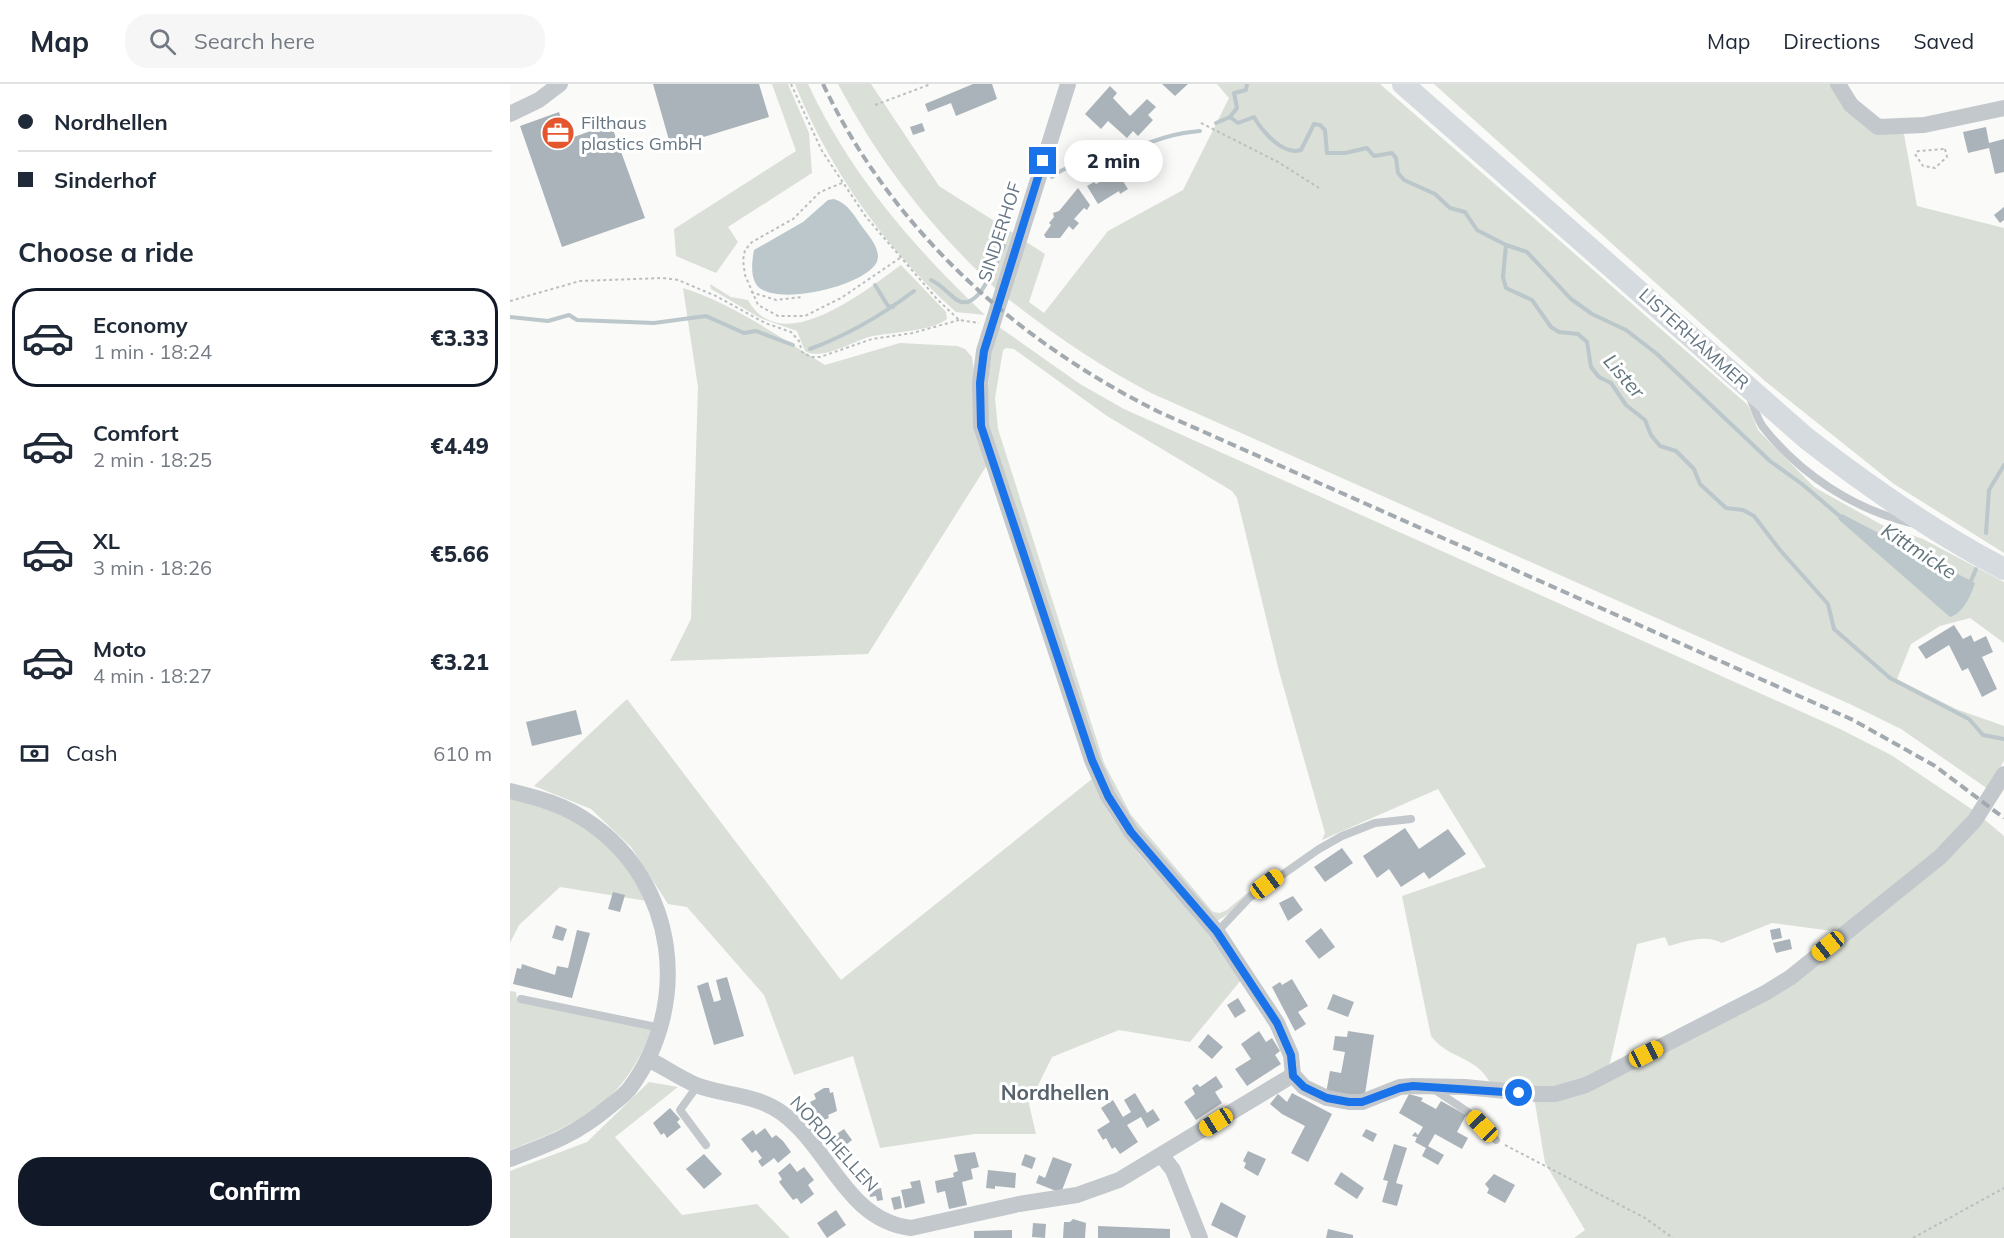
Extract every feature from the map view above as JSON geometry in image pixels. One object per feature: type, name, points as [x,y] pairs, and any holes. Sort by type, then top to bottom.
[{"type":"main road","name":"LISTERHAMMER","points":[[1403,84],[1746,386],[1874,491],[1932,528],[2004,569]]},
{"type":"street","points":[[510,114],[539,100],[560,84]]},
{"type":"street","name":"SINDERHOF","points":[[1068,84],[984,351],[980,383],[981,426],[1092,760],[1108,796],[1131,832],[1217,932]]},
{"type":"street","points":[[1838,84],[1851,105],[1878,127],[1924,125],[2004,108]]},
{"type":"street","points":[[1217,932],[1277,1023],[1291,1055],[1293,1076],[1304,1087],[1349,1102],[1362,1102],[1400,1088],[1465,1087],[1555,1094],[1586,1085],[1767,992],[1791,976],[1940,857],[1975,820],[2004,774]]},
{"type":"street","points":[[510,791],[549,801],[590,822],[628,857],[642,877],[656,906],[667,946],[669,971],[661,1028],[648,1059],[629,1090],[585,1127],[510,1159]]},
{"type":"street","name":"NORDHELLEN","points":[[648,1059],[698,1085],[751,1097],[771,1105],[785,1115],[855,1199],[879,1220],[895,1226],[911,1228],[932,1226],[1019,1204],[1077,1195],[1119,1180],[1293,1076]]},
{"type":"street","points":[[1162,1156],[1173,1170],[1200,1238]]},
{"type":"lane","points":[[1217,932],[1249,898],[1319,849],[1342,836],[1375,824],[1412,819]]},
{"type":"lane","points":[[521,999],[661,1028]]},
{"type":"lane","points":[[698,1085],[680,1110],[706,1145]]},
{"type":"lane","points":[[1432,1088],[1468,1112],[1496,1140]]},
{"type":"path","points":[[791,84],[822,151],[866,217],[900,258],[959,320]]},
{"type":"path","points":[[875,105],[930,84]]},
{"type":"path","points":[[1201,123],[1278,162],[1318,188]]},
{"type":"path","points":[[1945,148],[1947,157],[1935,168],[1923,166],[1915,154],[1918,151],[1945,148]]},
{"type":"path","points":[[842,183],[820,192],[793,219],[752,242],[746,250],[744,268],[751,292],[758,305],[765,311],[778,316],[805,316],[841,298],[900,258]]},
{"type":"path","points":[[510,302],[580,281],[663,278],[678,280],[716,296],[765,324],[791,332],[799,341],[802,352],[811,357],[820,357],[882,336],[913,333],[959,320],[991,324]]},
{"type":"path","points":[[751,292],[776,300],[802,297]]},
{"type":"path","points":[[1496,1140],[1645,1218],[1673,1238]]},
{"type":"path","points":[[1913,1238],[2004,1189]]},
{"type":"shaded area","points":[[772,84],[788,84],[809,133],[812,173],[728,227],[738,242],[716,273],[676,256],[674,229],[796,151]]},
{"type":"shaded area","points":[[795,84],[808,84],[843,149],[886,208],[933,263],[985,315],[956,312],[907,263],[862,207],[843,177],[809,116]]},
{"type":"shaded area","points":[[838,84],[871,84],[939,186],[1015,234],[996,289],[949,242],[908,193],[872,142]]},
{"type":"shaded area","points":[[1217,84],[1380,84],[1748,405],[1758,430],[1814,487],[1882,525],[1923,539],[2004,582],[2004,643],[1970,618],[1940,626],[1911,644],[1897,679],[1956,709],[2004,726],[2004,761],[1988,789],[1901,729],[1852,705],[1151,393],[1077,349],[1007,298],[1023,240],[1045,254],[1029,302],[1044,313],[1108,231],[1183,190],[1229,98]]},
{"type":"shaded area","points":[[1434,84],[1833,84],[1874,132],[1904,134],[1917,206],[2004,228],[2004,553],[1894,484],[1765,381]]},
{"type":"shaded area","points":[[834,199],[847,207],[872,240],[878,255],[875,265],[853,280],[820,291],[786,295],[761,289],[753,276],[754,250],[803,222],[828,200]]},
{"type":"shaded area","points":[[901,265],[946,312],[947,319],[931,327],[869,337],[837,350],[819,354],[805,351],[797,331],[760,318],[711,289],[710,284],[731,297],[748,300],[763,317],[781,323],[802,322],[846,303]]},
{"type":"shaded area","points":[[683,288],[738,312],[825,365],[900,343],[957,346],[965,349],[972,357],[987,465],[868,654],[670,661],[691,619],[698,387]]},
{"type":"shaded area","points":[[999,327],[1080,384],[1124,409],[1840,729],[1891,755],[1973,810],[1940,849],[1840,932],[1772,923],[1722,943],[1703,939],[1689,940],[1669,946],[1665,937],[1637,944],[1610,1063],[1586,1081],[1571,1085],[1540,1089],[1494,1088],[1478,1068],[1445,1049],[1431,1036],[1402,896],[1486,867],[1438,789],[1322,840],[1325,833],[1279,671],[1237,498],[1232,491],[1107,416],[1014,349],[1006,348],[1003,350],[995,398],[998,429],[1104,763],[1131,815],[1213,912],[1220,913],[1227,910],[1259,883],[1232,912],[1217,921],[1131,824],[1099,764],[988,424],[989,374],[992,351]]},
{"type":"shaded area","points":[[1842,514],[1975,583],[1963,608],[1950,617],[1838,519]]},
{"type":"shaded area","points":[[627,699],[841,980],[1092,779],[1117,825],[1132,846],[1215,941],[1241,980],[1190,1042],[1119,1030],[1052,1057],[1029,1104],[1036,1134],[974,1134],[880,1148],[853,1056],[794,1075],[764,995],[687,907],[668,904],[631,847],[591,809],[534,786]]},
{"type":"shaded area","points":[[510,798],[551,808],[586,826],[620,859],[647,901],[560,887],[519,925],[510,943]]},
{"type":"shaded area","points":[[1984,819],[2004,836],[2004,1238],[1574,1238],[1585,1230],[1545,1163],[1534,1097],[1563,1096],[1763,998]]},
{"type":"shaded area","points":[[510,991],[516,992],[517,1001],[654,1030],[628,1075],[617,1089],[594,1110],[567,1126],[510,1150]]},
{"type":"shaded area","points":[[649,1082],[678,1087],[615,1137],[682,1215],[757,1204],[790,1238],[510,1238],[510,1171],[587,1142]]},
{"type":"building","points":[[653,84],[759,84],[769,117],[671,147]]},
{"type":"building","points":[[973,84],[992,84],[997,99],[956,116],[951,103],[928,112],[925,104]]},
{"type":"building","points":[[1162,84],[1188,84],[1175,96]]},
{"type":"building","points":[[1110,86],[1117,93],[1113,98],[1130,116],[1147,99],[1156,107],[1148,115],[1153,120],[1138,136],[1133,131],[1127,138],[1108,121],[1101,129],[1085,114]]},
{"type":"building","points":[[559,112],[568,139],[611,124],[645,218],[562,247],[520,126]]},
{"type":"building","points":[[922,123],[925,131],[913,135],[910,127]]},
{"type":"building","points":[[1986,127],[1989,143],[2004,139],[2004,172],[1995,174],[1989,148],[1968,153],[1963,132]]},
{"type":"building","points":[[1149,159],[1153,167],[1139,172],[1136,165]]},
{"type":"building","points":[[1117,172],[1128,189],[1120,194],[1119,191],[1098,204],[1087,186],[1094,182],[1096,184]]},
{"type":"building","points":[[1078,188],[1090,205],[1074,219],[1079,223],[1073,230],[1069,226],[1060,238],[1046,238],[1044,235],[1051,225],[1049,223],[1054,217],[1053,213],[1059,211]]},
{"type":"building","points":[[2004,207],[2004,220],[2000,223],[1994,215]]},
{"type":"building","points":[[1954,625],[1963,639],[1971,635],[1974,642],[1986,636],[1993,652],[1982,657],[1997,689],[1982,697],[1968,668],[1962,671],[1949,645],[1926,659],[1918,647]]},
{"type":"building","points":[[576,710],[582,734],[532,746],[526,722]]},
{"type":"building","points":[[1405,828],[1419,849],[1448,829],[1466,854],[1429,879],[1424,872],[1401,887],[1389,869],[1377,878],[1363,856]]},
{"type":"building","points":[[1342,848],[1353,863],[1325,882],[1314,867]]},
{"type":"building","points":[[613,892],[625,895],[620,912],[608,909]]},
{"type":"building","points":[[1293,896],[1303,910],[1288,921],[1279,903]]},
{"type":"building","points":[[556,925],[567,929],[563,941],[552,938]]},
{"type":"building","points":[[1321,928],[1335,947],[1319,959],[1305,941]]},
{"type":"building","points":[[1780,928],[1782,938],[1772,940],[1770,930]]},
{"type":"building","points":[[577,930],[590,933],[572,998],[513,984],[517,968],[521,969],[522,964],[555,975],[557,966],[568,968]]},
{"type":"building","points":[[1790,939],[1792,949],[1776,953],[1773,943]]},
{"type":"building","points":[[727,977],[744,1036],[714,1045],[697,986],[708,982],[714,1002],[721,1000],[716,980]]},
{"type":"building","points":[[1292,979],[1308,1006],[1298,1012],[1306,1024],[1295,1031],[1272,987],[1280,982],[1282,985]]},
{"type":"building","points":[[1333,994],[1354,1002],[1348,1017],[1327,1009]]},
{"type":"building","points":[[1238,998],[1246,1011],[1235,1018],[1227,1005]]},
{"type":"building","points":[[1259,1031],[1266,1042],[1272,1038],[1280,1051],[1275,1055],[1281,1064],[1247,1086],[1235,1069],[1251,1059],[1241,1044]]},
{"type":"building","points":[[1348,1031],[1374,1035],[1365,1094],[1353,1097],[1326,1093],[1330,1071],[1341,1073],[1345,1052],[1333,1050],[1335,1036],[1347,1037]]},
{"type":"building","points":[[1208,1034],[1223,1047],[1212,1059],[1198,1047]]},
{"type":"building","points":[[1216,1076],[1223,1087],[1215,1092],[1222,1103],[1196,1120],[1184,1102],[1195,1094],[1192,1088],[1197,1084],[1200,1087]]},
{"type":"building","points":[[824,1088],[829,1088],[830,1093],[833,1092],[837,1111],[828,1115],[829,1118],[824,1120],[818,1117],[810,1102],[816,1099],[814,1094]]},
{"type":"building","points":[[1135,1093],[1147,1113],[1153,1109],[1160,1120],[1147,1128],[1141,1117],[1127,1125],[1138,1142],[1120,1154],[1115,1147],[1112,1149],[1106,1138],[1103,1140],[1097,1130],[1110,1122],[1101,1108],[1113,1100],[1123,1117],[1131,1112],[1124,1100]]},
{"type":"building","points":[[1292,1093],[1332,1114],[1308,1162],[1291,1153],[1305,1126],[1282,1114],[1270,1104],[1278,1094],[1287,1102]]},
{"type":"building","points":[[1409,1094],[1423,1098],[1421,1101],[1436,1109],[1441,1101],[1466,1115],[1457,1132],[1468,1138],[1462,1149],[1435,1134],[1428,1146],[1444,1155],[1438,1165],[1422,1156],[1426,1148],[1415,1142],[1417,1137],[1412,1136],[1415,1132],[1418,1135],[1423,1127],[1399,1113]]},
{"type":"building","points":[[670,1108],[680,1119],[677,1122],[681,1127],[667,1138],[664,1133],[661,1135],[653,1123]]},
{"type":"building","points":[[765,1128],[772,1138],[776,1135],[783,1141],[791,1152],[778,1163],[774,1158],[762,1167],[758,1161],[762,1158],[756,1150],[752,1153],[741,1139],[753,1130],[756,1135]]},
{"type":"building","points":[[844,1129],[852,1140],[841,1149],[832,1137]]},
{"type":"building","points":[[1366,1129],[1377,1134],[1373,1142],[1362,1136]]},
{"type":"building","points":[[1394,1144],[1407,1148],[1396,1183],[1403,1185],[1397,1206],[1382,1202],[1388,1181],[1383,1180]]},
{"type":"building","points":[[1248,1151],[1266,1159],[1258,1176],[1244,1168],[1246,1163],[1243,1161]]},
{"type":"building","points":[[975,1152],[979,1167],[971,1169],[973,1179],[962,1182],[967,1205],[949,1209],[945,1191],[937,1193],[935,1181],[954,1177],[953,1173],[958,1171],[954,1155]]},
{"type":"building","points":[[704,1154],[722,1174],[704,1189],[686,1169]]},
{"type":"building","points":[[1025,1154],[1036,1158],[1032,1169],[1021,1165]]},
{"type":"building","points":[[1053,1157],[1072,1164],[1061,1193],[1036,1183],[1039,1175],[1045,1178]]},
{"type":"building","points":[[790,1163],[797,1172],[804,1167],[814,1180],[808,1185],[814,1194],[801,1204],[797,1198],[793,1200],[779,1182],[782,1179],[778,1173]]},
{"type":"building","points":[[988,1170],[1016,1173],[1015,1188],[995,1186],[995,1189],[986,1188]]},
{"type":"building","points":[[1341,1172],[1364,1188],[1357,1199],[1334,1184]]},
{"type":"building","points":[[1494,1174],[1515,1185],[1505,1203],[1487,1193],[1489,1189],[1485,1184]]},
{"type":"building","points":[[920,1180],[925,1203],[905,1208],[901,1190],[912,1188],[910,1182]]},
{"type":"building","points":[[873,1184],[875,1190],[881,1188],[883,1200],[877,1201],[876,1196],[870,1197],[868,1185]]},
{"type":"building","points":[[900,1196],[902,1208],[894,1210],[891,1198]]},
{"type":"building","points":[[1221,1202],[1246,1216],[1237,1238],[1211,1225]]},
{"type":"building","points":[[836,1210],[846,1225],[827,1238],[817,1223]]},
{"type":"building","points":[[1073,1219],[1086,1223],[1085,1238],[1063,1238],[1064,1222],[1070,1222]]},
{"type":"building","points":[[1033,1223],[1046,1224],[1045,1238],[1032,1237]]},
{"type":"building","points":[[1098,1226],[1170,1229],[1170,1238],[1098,1238]]},
{"type":"building","points":[[1328,1229],[1353,1235],[1353,1238],[1326,1238]]},
{"type":"building","points":[[1012,1230],[1012,1238],[974,1238],[974,1231]]},
{"type":"waterway","name":"Lister","points":[[1247,84],[1246,90],[1234,93],[1237,108],[1230,117],[1238,123],[1254,117],[1274,141],[1294,151],[1301,150],[1314,124],[1320,125],[1325,130],[1327,153],[1345,153],[1367,148],[1374,156],[1392,153],[1396,158],[1398,173],[1404,180],[1435,194],[1450,208],[1465,212],[1477,230],[1506,245],[1503,277],[1506,288],[1532,300],[1551,327],[1559,332],[1578,334],[1587,342],[1591,367],[1599,377],[1611,383],[1626,405],[1645,420],[1651,435],[1660,446],[1676,451],[1694,469],[1700,484],[1726,508],[1743,510],[1754,516],[1780,550],[1828,604],[1834,629],[1890,678],[1969,719],[1983,735],[2004,739]]},
{"type":"waterway","points":[[1216,123],[1230,117]]},
{"type":"waterway","points":[[1052,177],[1067,168],[1106,159],[1157,140],[1200,131]]},
{"type":"waterway","points":[[1506,245],[1527,252],[1571,299],[1592,314],[1626,330],[1657,354],[1770,461],[1802,484],[1842,518]]},
{"type":"waterway","points":[[931,280],[957,300],[965,302],[973,299],[986,284],[1004,246]]},
{"type":"waterway","points":[[875,285],[888,306],[893,307]]},
{"type":"waterway","points":[[810,349],[864,324],[914,291]]},
{"type":"waterway","points":[[510,317],[548,321],[569,315],[577,320],[654,323],[706,316],[744,333],[756,331],[793,345]]},
{"type":"waterway","name":"Kittmicke","points":[[1986,533],[1989,490],[2004,465]]},
{"type":"waterway","name":"Kittmicke","points":[[1967,583],[1971,581],[1976,569]]},
{"type":"railway","points":[[823,84],[851,137],[884,187],[922,233],[963,276],[1008,316],[1106,384],[1159,412],[1853,720],[1935,766],[2004,818]]},
{"type":"place","name":"Filthaus plastics GmbH","points":[[558,133]]},
{"type":"district","name":"Nordhellen","points":[[1055,1093]]},
{"type":"route","points":[[1043,161],[984,351],[980,383],[981,426],[1092,760],[1108,796],[1131,832],[1217,932],[1277,1023],[1291,1055],[1293,1076],[1304,1087],[1327,1098],[1349,1102],[1362,1102],[1380,1094],[1413,1086],[1465,1087],[1519,1093]]}]
